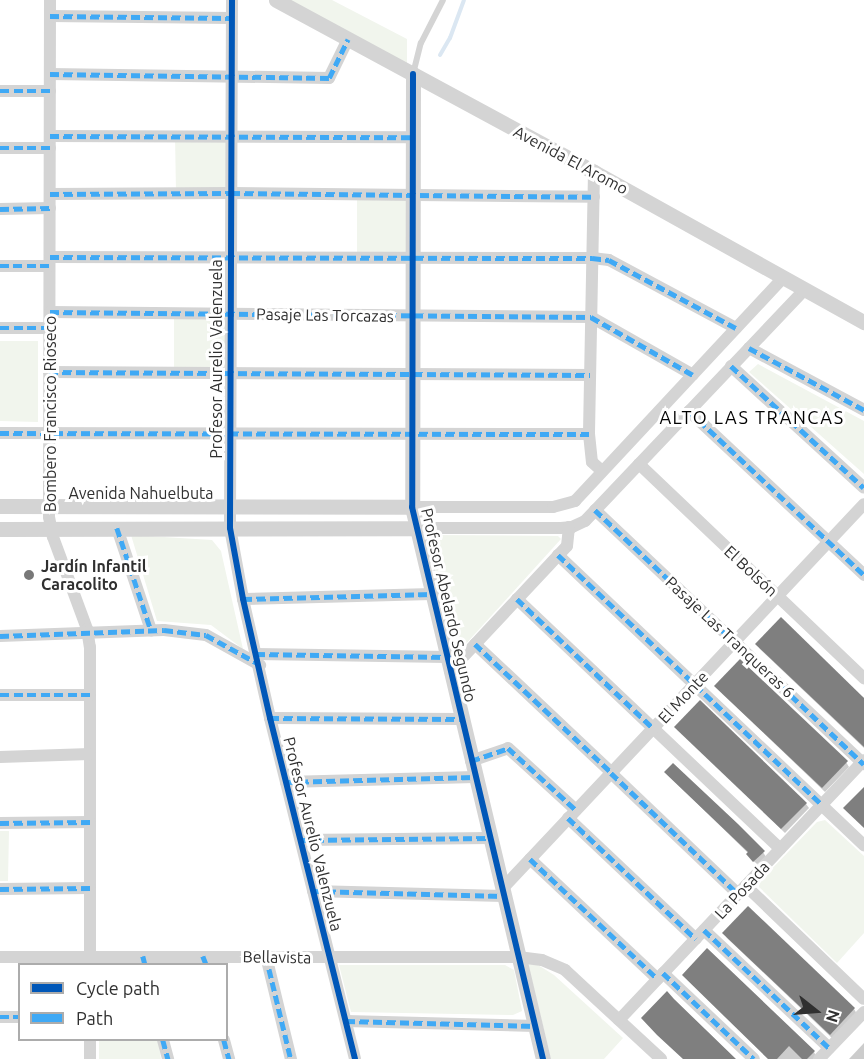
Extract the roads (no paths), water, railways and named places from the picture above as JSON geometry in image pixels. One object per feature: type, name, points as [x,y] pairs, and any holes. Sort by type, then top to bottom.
[{"type":"street","name":"Bombero Francisco Rioseco","points":[[50,0],[50,529],[88,634],[90,960]]},
{"type":"street","name":"Profesor Aurelio Valenzuela","points":[[232,0],[230,528],[243,599],[270,718],[355,1059]]},
{"type":"street","name":"Avenida El Aromo","points":[[276,0],[594,172],[864,322]]},
{"type":"street","points":[[50,16],[231,18]]},
{"type":"street","points":[[50,74],[329,78],[348,39]]},
{"type":"street","name":"Profesor Abelardo Segundo","points":[[413,74],[412,507],[543,1059]]},
{"type":"street","points":[[0,91],[50,91]]},
{"type":"street","points":[[0,148],[50,142],[231,134],[413,137]]},
{"type":"street","points":[[594,172],[589,434],[592,462],[602,471]]},
{"type":"street","points":[[50,194],[231,193],[594,197]]},
{"type":"street","points":[[0,209],[50,208]]},
{"type":"street","points":[[0,266],[50,262],[230,257],[592,258],[609,260],[736,328]]},
{"type":"street","name":"Avenida Nahuelbuta","points":[[0,506],[563,506],[575,501],[783,278]]},
{"type":"street","points":[[0,529],[569,528],[585,521],[804,290]]},
{"type":"street","name":"Pasaje Las Torcazas","points":[[50,312],[591,317],[693,375]]},
{"type":"street","points":[[0,328],[50,328]]},
{"type":"street","points":[[749,348],[864,410]]},
{"type":"street","points":[[731,366],[864,488]]},
{"type":"street","points":[[49,372],[590,375]]},
{"type":"street","points":[[689,411],[864,575]]},
{"type":"street","points":[[0,433],[589,434]]},
{"type":"street","name":"El Bolsón","points":[[639,464],[864,678]]},
{"type":"street","name":"El Monte","points":[[502,892],[530,859],[864,504]]},
{"type":"street","name":"Pasaje Las Tranqueras 6","points":[[595,510],[863,762]]},
{"type":"street","points":[[117,528],[151,630]]},
{"type":"street","points":[[0,636],[151,630],[206,635],[258,660],[448,664],[476,644],[558,555],[569,541],[569,528]]},
{"type":"street","points":[[558,555],[864,845]]},
{"type":"street","points":[[243,599],[432,594]]},
{"type":"street","points":[[517,599],[780,849]]},
{"type":"street","points":[[476,644],[611,773],[864,999]]},
{"type":"street","points":[[0,695],[90,695]]},
{"type":"street","points":[[270,718],[461,719]]},
{"type":"street","points":[[471,761],[508,748],[572,814],[700,934],[829,1048]]},
{"type":"street","points":[[0,757],[90,754]]},
{"type":"street","name":"La Posada","points":[[619,1020],[863,762]]},
{"type":"street","points":[[286,782],[475,777]]},
{"type":"street","points":[[0,823],[90,822]]},
{"type":"street","points":[[301,840],[490,838]]},
{"type":"street","points":[[530,859],[754,1059]]},
{"type":"street","points":[[0,889],[90,888]]},
{"type":"street","points":[[313,891],[502,892]]},
{"type":"street","points":[[266,956],[291,1059]]},
{"type":"street","name":"Bellavista","points":[[0,957],[90,960],[204,960],[266,956],[518,957],[542,960],[555,964],[661,1059]]},
{"type":"street","points":[[819,1059],[864,1012]]},
{"type":"street","points":[[0,1017],[18,1017]]},
{"type":"street","points":[[346,1021],[535,1026]]},
{"type":"street","points":[[90,1041],[90,1059]]},
{"type":"street","points":[[163,1041],[168,1059]]},
{"type":"street","points":[[224,1041],[229,1059]]},
{"type":"lane","points":[[413,74],[421,43],[443,0]]},
{"type":"waterway","points":[[440,55],[450,38],[464,0]]},
{"type":"place","name":"Jardín Infantil Caracolito","points":[[29,575]]},
{"type":"district","name":"ALTO LAS TRANCAS","points":[[752,417]]}]
